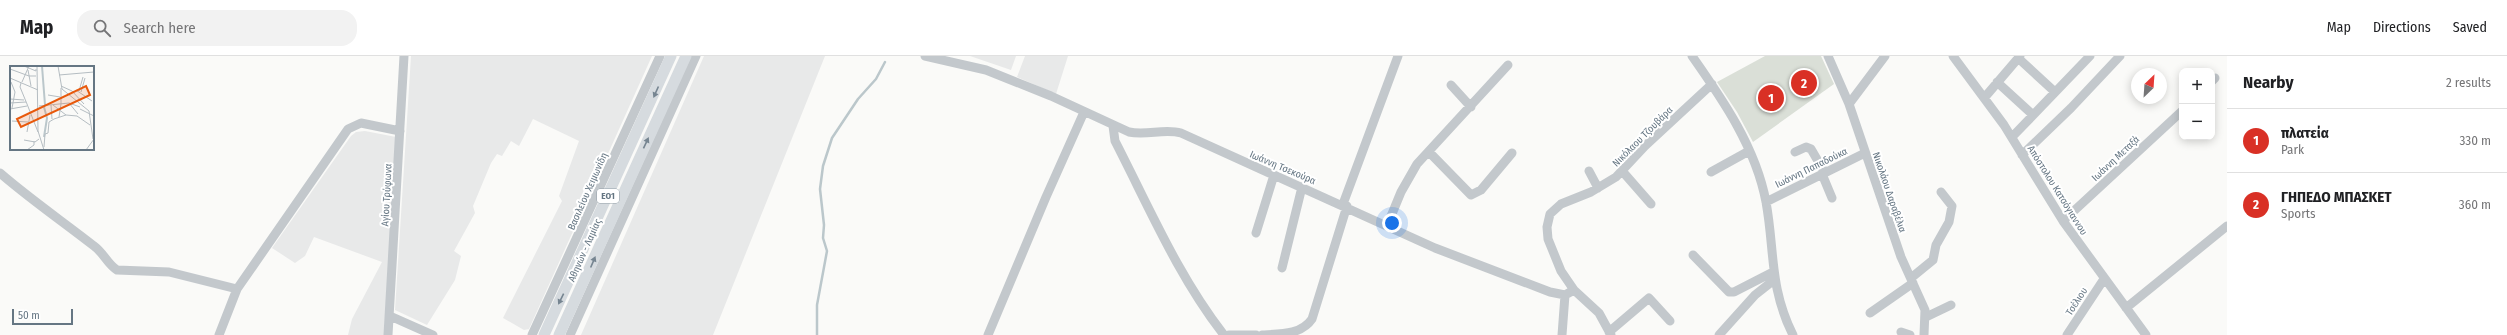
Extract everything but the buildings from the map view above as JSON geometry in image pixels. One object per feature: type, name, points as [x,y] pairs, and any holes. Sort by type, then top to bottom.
[{"type":"main road","name":"Αθηνών - Λαμίας","points":[[544,335],[672,56]]},
{"type":"main road","name":"Αθηνών - Λαμίας","points":[[559,335],[686,56]]},
{"type":"street","name":"Αγίου Τρύφωνα","points":[[388,335],[404,56]]},
{"type":"street","name":"Βασιλείου Χειμωνίδη","points":[[532,335],[660,56]]},
{"type":"street","points":[[570,335],[696,56]]},
{"type":"street","name":"Ιωάννη Τσεκούρα","points":[[925,56],[986,70],[1113,126],[1141,134],[1166,131],[1182,133],[1274,175],[1345,205],[1387,226],[1485,268],[1550,292],[1565,295]]},
{"type":"street","points":[[1262,335],[1288,333],[1302,329],[1312,319],[1345,205],[1398,56]]},
{"type":"street","points":[[1692,56],[1712,84],[1749,151],[1766,202],[1773,276],[1780,306],[1793,335]]},
{"type":"street","name":"Νικολάου Δαραβέλια","points":[[1828,56],[1849,104],[1901,256],[1922,301],[1926,317],[1924,335]]},
{"type":"street","points":[[1849,104],[1885,56]]},
{"type":"street","name":"Απόστολου Κατσόγιαννου","points":[[1953,56],[1985,97],[2012,137],[2063,220],[2104,279],[2146,335]]},
{"type":"street","points":[[2012,137],[2090,56]]},
{"type":"street","points":[[2022,155],[2071,108],[2120,56]]},
{"type":"street","points":[[1985,97],[2019,57],[2055,92]]},
{"type":"street","points":[[1387,226],[1411,172],[1508,65]]},
{"type":"street","points":[[1997,82],[2033,115]]},
{"type":"street","name":"Νικόλαου Τζουβάρα","points":[[1574,290],[1552,252],[1548,239],[1548,219],[1554,209],[1561,204],[1598,188],[1622,172],[1645,146],[1712,84]]},
{"type":"street","points":[[1451,85],[1471,107]]},
{"type":"street","points":[[988,335],[1046,197],[1084,112]]},
{"type":"street","name":"Ιωάννη Μεταξά","points":[[2063,220],[2179,114]]},
{"type":"street","points":[[219,335],[237,289],[348,129],[361,123],[400,130]]},
{"type":"street","points":[[1113,126],[1115,140],[1172,256],[1184,277],[1224,335]]},
{"type":"street","points":[[1795,152],[1806,147],[1811,149],[1832,198]]},
{"type":"street","points":[[1711,172],[1749,151]]},
{"type":"street","points":[[1429,152],[1471,195],[1481,190],[1512,153]]},
{"type":"street","name":"Ιωάννη Παπαδούκα","points":[[1766,202],[1865,153]]},
{"type":"street","points":[[1589,171],[1598,188]]},
{"type":"street","points":[[1622,172],[1651,204]]},
{"type":"street","points":[[0,173],[51,216],[102,252],[112,267],[117,270],[169,272],[237,289]]},
{"type":"street","points":[[1256,233],[1274,175]]},
{"type":"street","points":[[1282,268],[1302,187]]},
{"type":"street","points":[[1870,313],[1912,280],[1933,260],[1936,245],[1949,222],[1952,206],[1941,192]]},
{"type":"street","points":[[2126,308],[2227,226]]},
{"type":"street","points":[[1693,255],[1729,292],[1734,292],[1773,276]]},
{"type":"street","points":[[1719,335],[1773,276]]},
{"type":"street","name":"Τσέλιου","points":[[2067,335],[2104,279]]},
{"type":"street","points":[[1562,335],[1565,295],[1574,290],[1599,313],[1610,334],[1649,298],[1670,321]]},
{"type":"street","points":[[1926,317],[1950,305]]},
{"type":"street","points":[[390,316],[433,335]]},
{"type":"street","points":[[1229,335],[1256,335]]},
{"type":"shaded area","points":[[411,56],[652,56],[529,329],[524,330],[503,318],[562,201],[559,196],[579,141],[533,119],[519,146],[511,141],[502,156],[497,154],[491,163],[473,206],[475,213],[454,251],[461,256],[455,280],[427,325],[395,310]]},
{"type":"shaded area","points":[[704,56],[825,56],[713,335],[581,335]]},
{"type":"shaded area","points":[[970,56],[1016,56],[1011,70]]},
{"type":"shaded area","points":[[1025,56],[1068,56],[1056,94],[1017,77]]},
{"type":"shaded area","points":[[1765,56],[1821,56],[1834,84],[1753,142],[1737,112],[1717,82]]},
{"type":"shaded area","points":[[365,131],[396,137],[384,335],[348,335],[352,319],[382,262],[314,237],[305,256],[295,263],[272,248],[351,136],[356,132]]},
{"type":"waterway","points":[[817,335],[817,305],[827,251],[823,238],[824,225],[820,189],[823,166],[832,138],[858,99],[876,79],[885,62]]},
{"type":"place","name":"ΓΗΠΕΔΟ ΜΠΑΣΚΕΤ","points":[[1804,83]]},
{"type":"place","name":"πλατεία","points":[[1771,98]]}]
